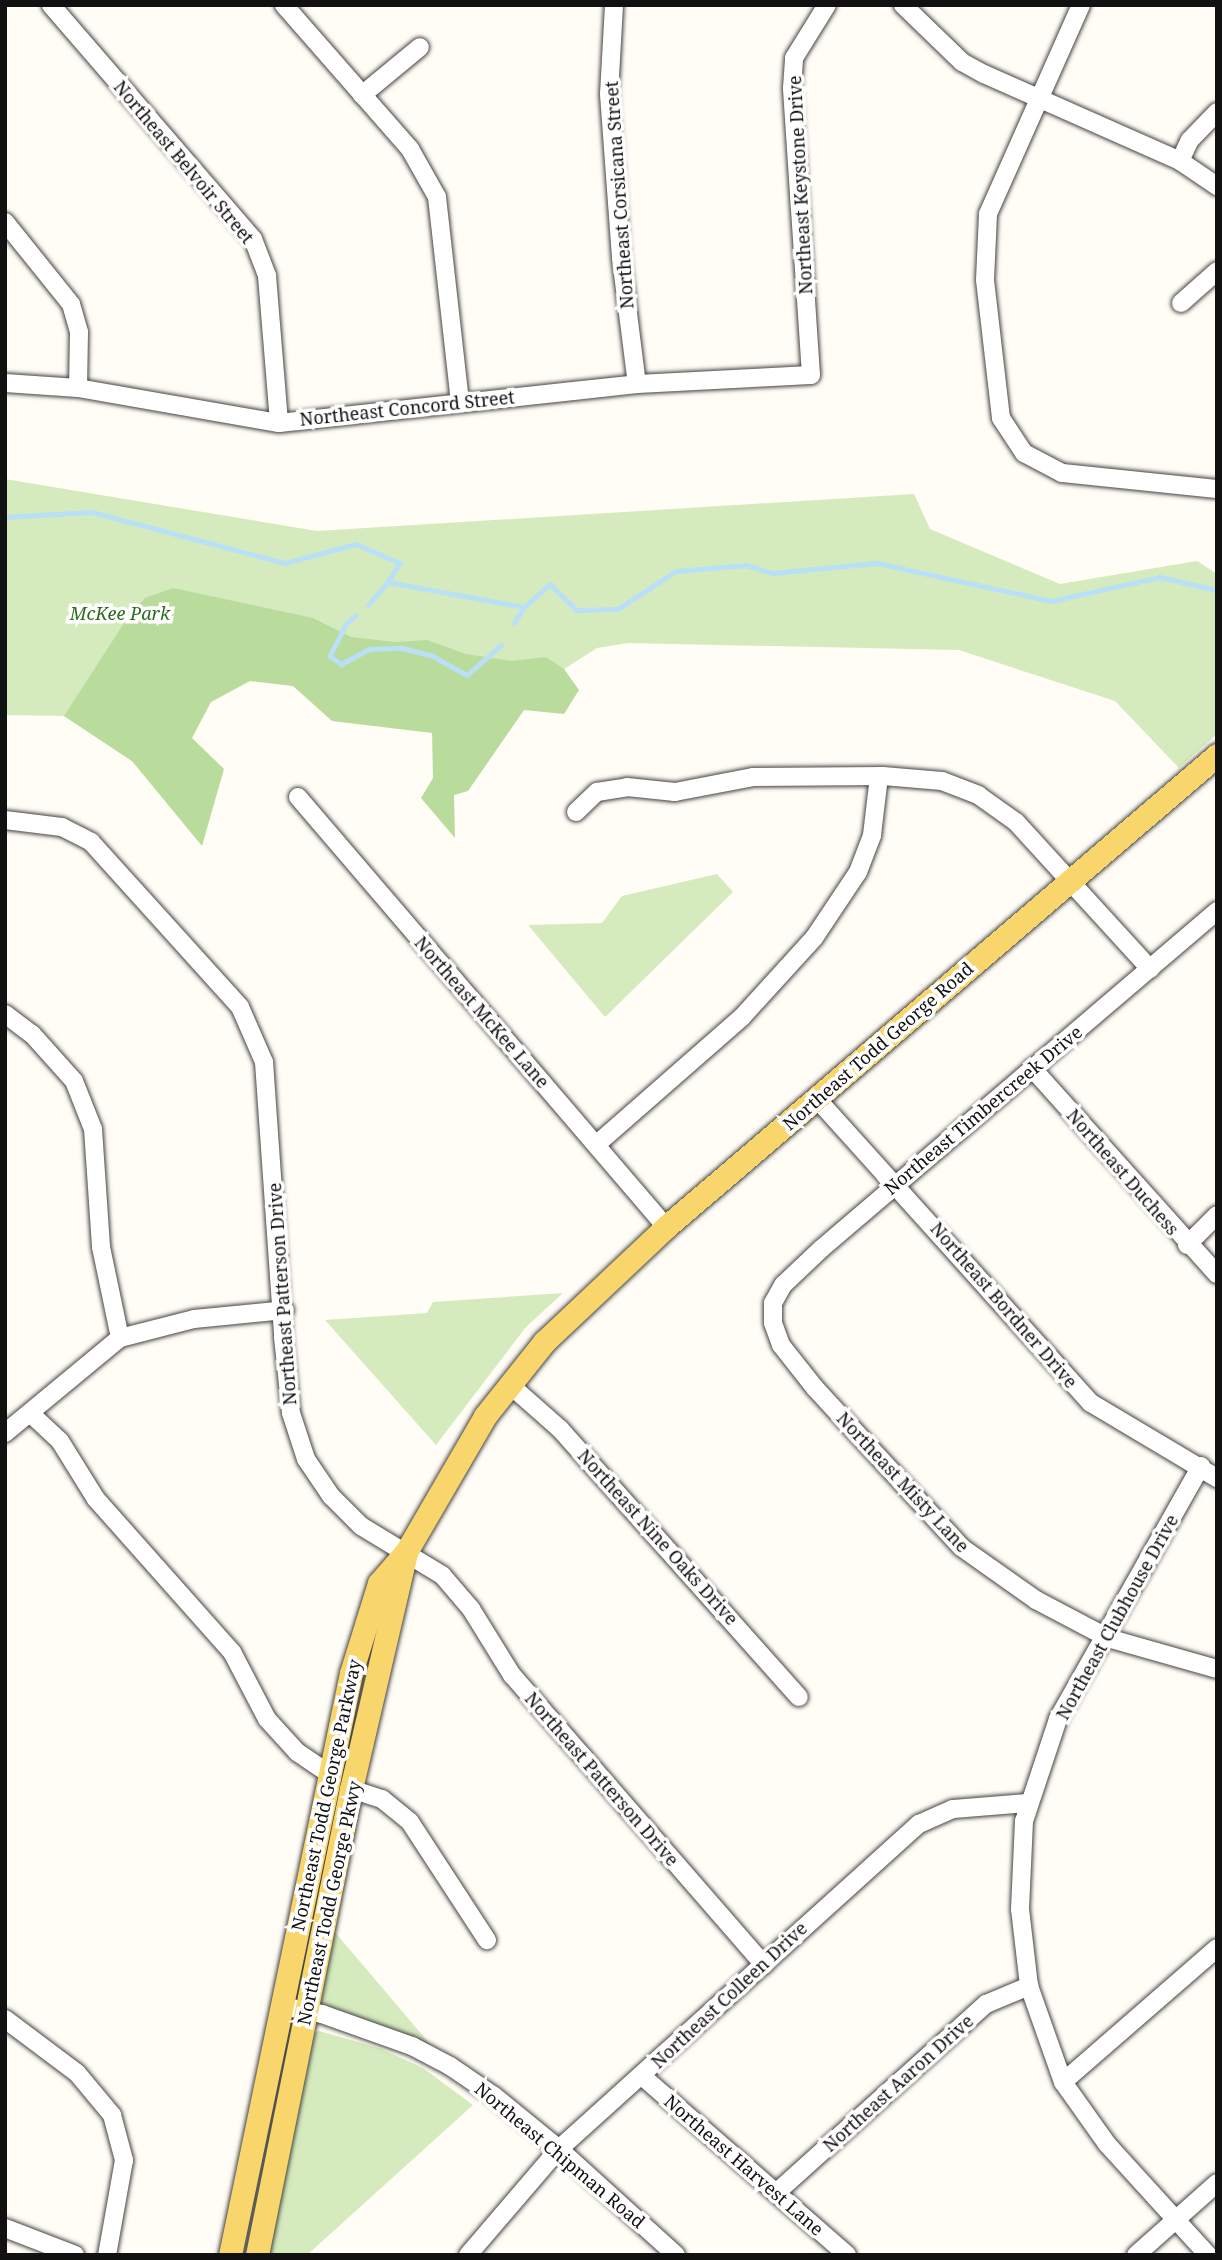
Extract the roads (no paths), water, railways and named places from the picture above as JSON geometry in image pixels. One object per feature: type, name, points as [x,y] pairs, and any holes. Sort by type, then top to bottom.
[{"type":"main road","name":"Northeast Todd George Road","points":[[544,1342],[666,1227],[1217,755]]},
{"type":"main road","name":"Northeast Todd George Parkway","points":[[230,2255],[327,1773],[351,1673],[379,1583],[407,1552],[485,1416],[544,1342]]},
{"type":"main road","name":"Northeast Todd George Pkwy","points":[[257,2255],[351,1789],[407,1552]]},
{"type":"street","name":"Northeast Belvoir Street","points":[[51,5],[253,239],[267,276],[279,423]]},
{"type":"street","points":[[284,5],[410,149],[437,198],[460,401]]},
{"type":"street","name":"Northeast Corsicana Street","points":[[614,5],[609,94],[621,258],[637,383]]},
{"type":"street","name":"Northeast Keystone Drive","points":[[811,375],[792,88],[794,58],[827,5]]},
{"type":"street","points":[[903,5],[962,62],[1038,100],[1180,161],[1217,186]]},
{"type":"street","points":[[1081,5],[988,214],[985,229],[985,280],[1001,418],[1024,453],[1062,473],[1217,489]]},
{"type":"street","points":[[362,95],[420,47]]},
{"type":"street","points":[[1180,161],[1190,140],[1217,112]]},
{"type":"street","points":[[5,222],[71,304],[79,332],[78,388]]},
{"type":"street","points":[[1181,303],[1217,271]]},
{"type":"street","name":"Northeast Concord Street","points":[[5,383],[78,388],[279,423],[637,383],[811,375]]},
{"type":"street","points":[[597,1144],[742,1017],[821,928],[858,872],[872,835],[878,776]]},
{"type":"street","points":[[576,812],[597,792],[627,787],[655,793],[753,777],[925,778],[978,795],[1016,822],[1071,878],[1150,969]]},
{"type":"street","name":"Northeast McKee Lane","points":[[298,797],[666,1227]]},
{"type":"street","name":"Northeast Patterson Drive","points":[[5,820],[62,827],[91,842],[240,1007],[264,1062],[291,1413],[306,1459],[331,1496],[361,1526],[407,1552],[449,1584],[471,1609],[512,1675],[764,1965]]},
{"type":"street","name":"Northeast Timbercreek Drive","points":[[773,1324],[774,1303],[783,1285],[897,1183],[1217,911]]},
{"type":"street","points":[[5,1014],[32,1034],[74,1081],[93,1129],[102,1247],[120,1338]]},
{"type":"street","name":"Northeast Duchess","points":[[1032,1068],[1187,1245],[1217,1274]]},
{"type":"street","name":"Northeast Bordner Drive","points":[[817,1099],[897,1183],[1091,1403],[1128,1429],[1201,1466],[1217,1478]]},
{"type":"street","points":[[1187,1245],[1217,1215]]},
{"type":"street","points":[[5,1433],[120,1338],[194,1319],[285,1310]]},
{"type":"street","name":"Northeast Misty Lane","points":[[773,1324],[781,1345],[815,1388],[961,1547],[1036,1600],[1108,1638],[1217,1669]]},
{"type":"street","name":"Northeast Nine Oaks Drive","points":[[509,1384],[560,1429],[799,1697]]},
{"type":"street","points":[[30,1413],[60,1441],[96,1499],[232,1652],[267,1719],[297,1752],[327,1773]]},
{"type":"street","name":"Northeast Clubhouse Drive","points":[[1201,1466],[1108,1638],[1058,1719],[1028,1803],[1020,1909],[1029,1986],[1063,2082],[1107,2144],[1208,2255]]},
{"type":"street","points":[[351,1789],[382,1799],[410,1822],[487,1940]]},
{"type":"street","name":"Northeast Colleen Drive","points":[[468,2255],[559,2149],[919,1824],[953,1809],[1028,1803]]},
{"type":"street","points":[[1063,2082],[1217,1948]]},
{"type":"street","name":"Northeast Aaron Drive","points":[[776,2193],[986,2004],[1029,1986]]},
{"type":"street","name":"Northeast Chipman Road","points":[[282,2006],[307,2010],[412,2046],[494,2096],[559,2149],[676,2255]]},
{"type":"street","points":[[5,2019],[77,2073],[112,2115],[124,2160],[107,2255]]},
{"type":"street","name":"Northeast Harvest Lane","points":[[642,2076],[847,2255]]},
{"type":"street","points":[[1136,2255],[1217,2183]]},
{"type":"street","points":[[5,2228],[75,2255]]},
{"type":"waterway","points":[[5,517],[92,512],[285,563],[356,544],[400,563],[388,582],[524,607],[550,584],[577,610],[618,609],[676,571],[746,565],[773,573],[877,563],[1051,601],[1160,577],[1217,590]]},
{"type":"waterway","points":[[368,605],[388,582]]},
{"type":"waterway","points":[[514,623],[524,607]]},
{"type":"waterway","points":[[356,616],[347,623],[330,656],[341,664],[369,649],[402,648],[431,655],[467,675],[501,645]]},
{"type":"park label","name":"McKee Park","points":[[120,613]]}]
